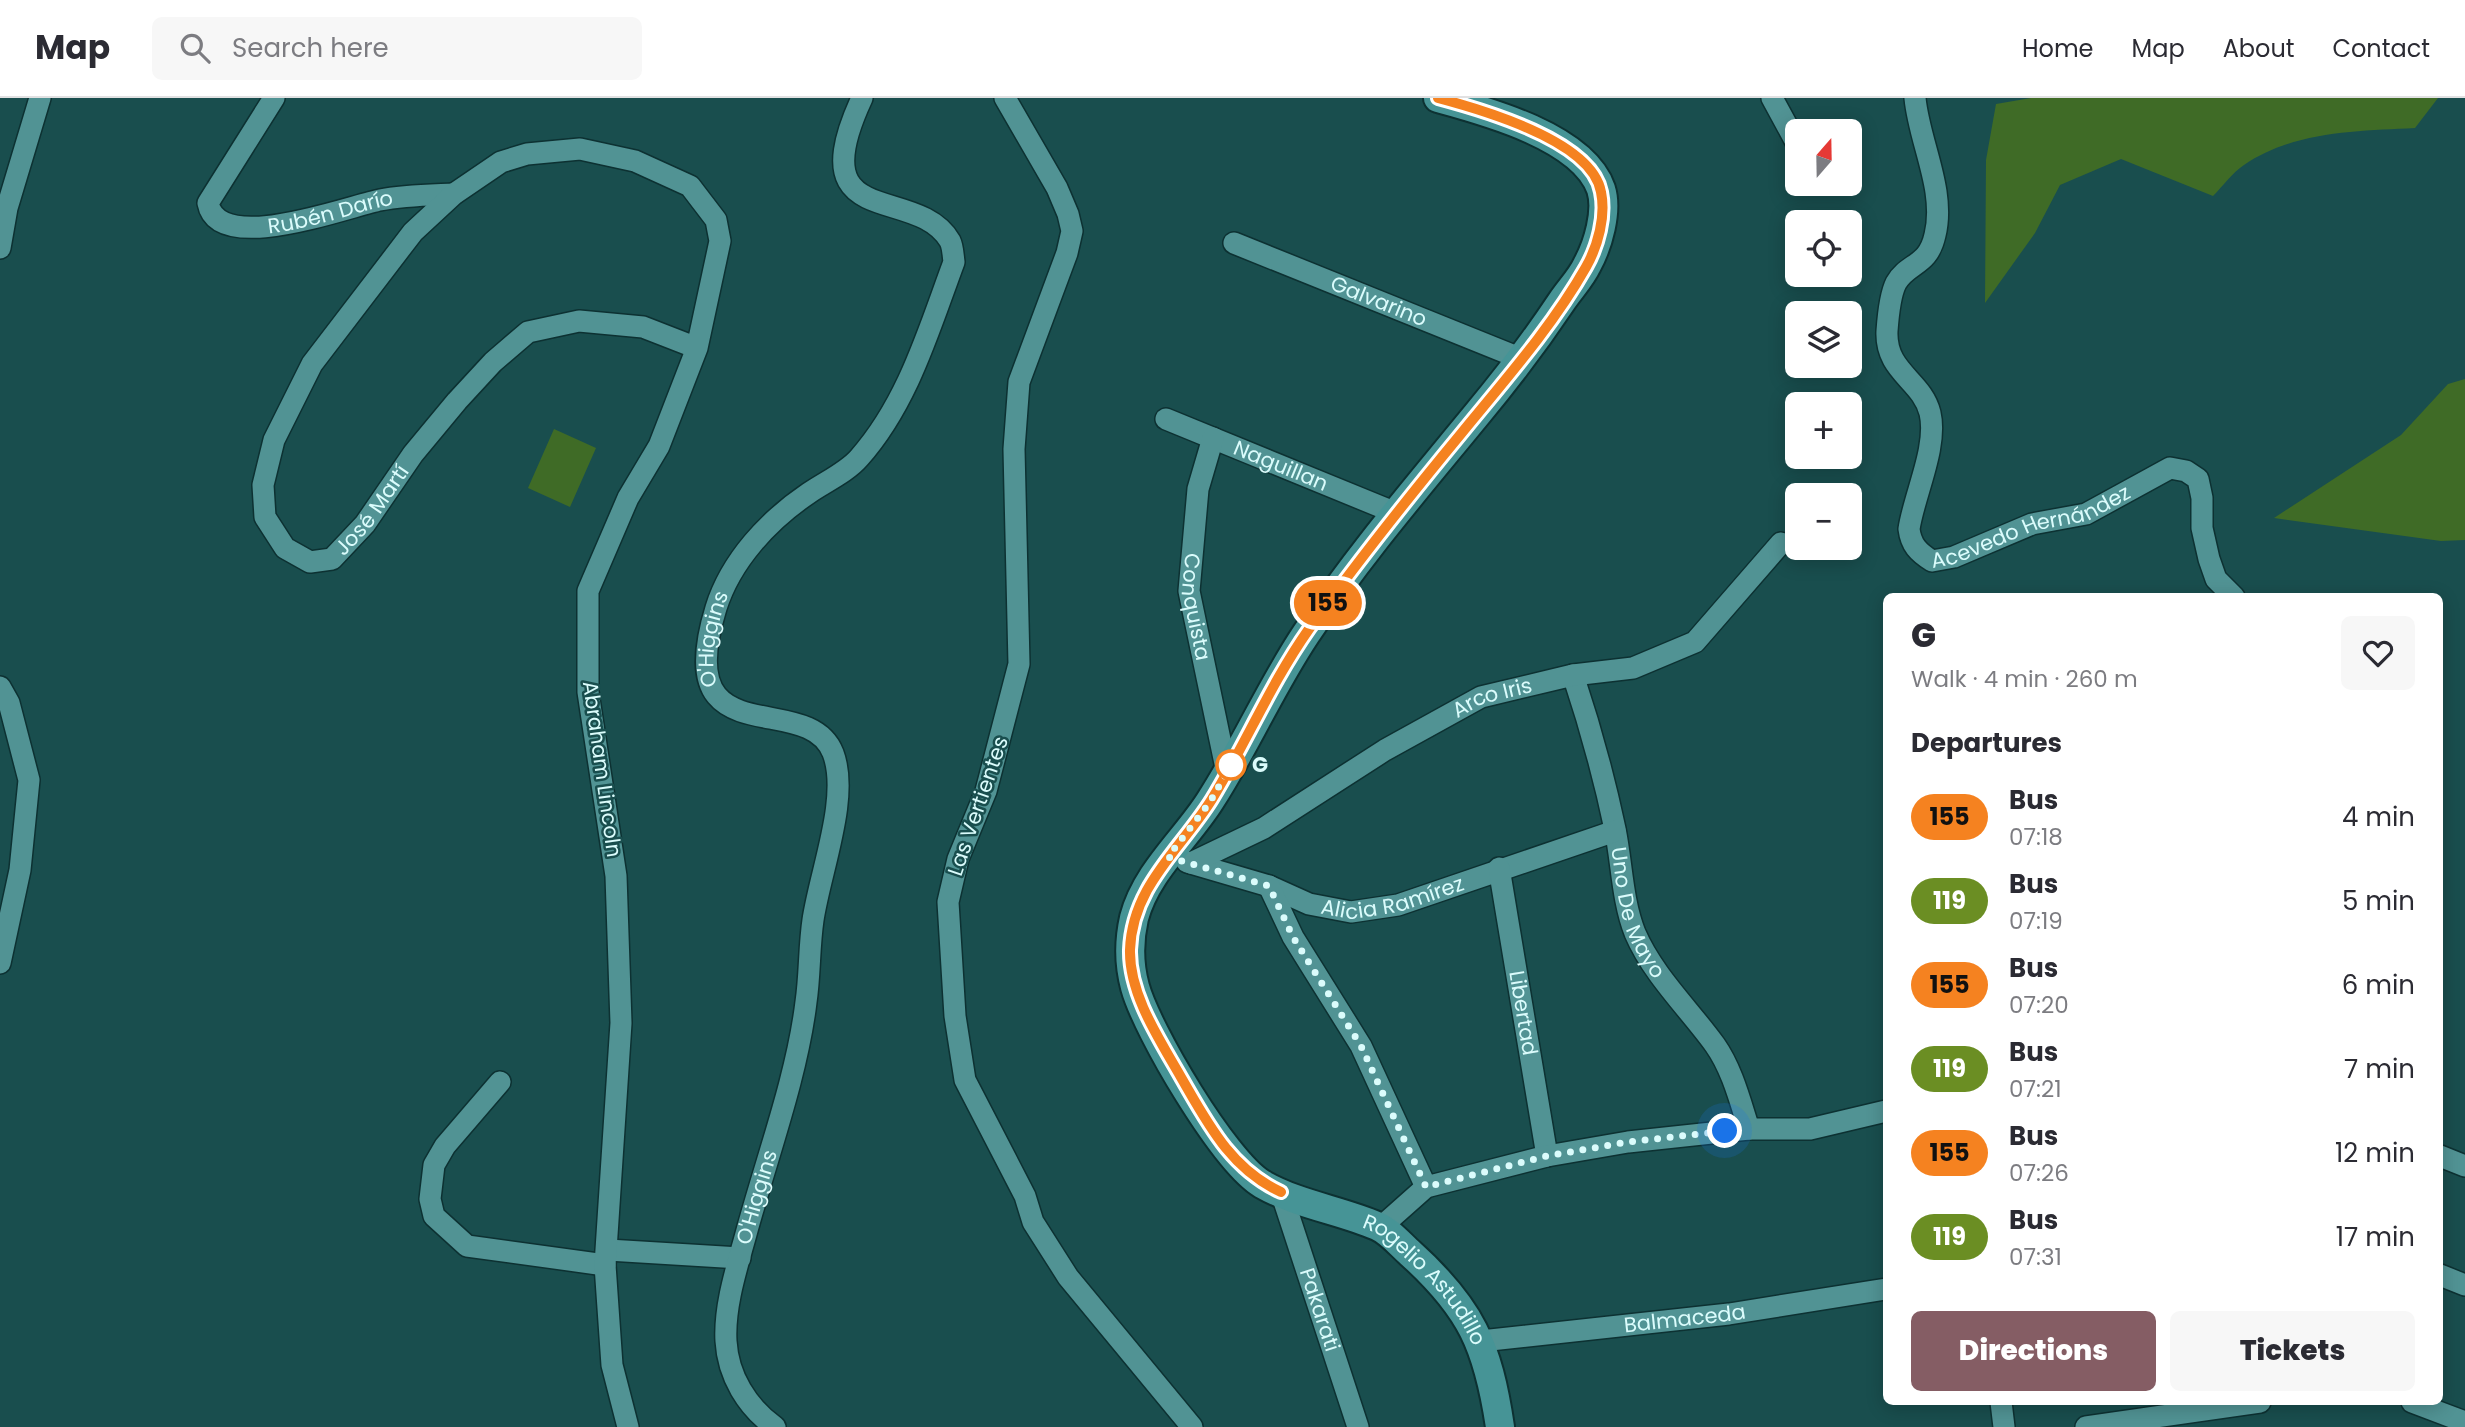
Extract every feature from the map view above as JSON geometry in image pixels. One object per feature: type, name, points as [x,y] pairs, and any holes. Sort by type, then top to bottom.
[{"type":"street","points":[[0,248],[7,208],[40,98]]},
{"type":"street","name":"Rubén Darío","points":[[274,98],[208,203],[210,214],[219,222],[270,227],[381,200],[454,194]]},
{"type":"street","name":"O'Higgins","points":[[767,1425],[747,1399],[728,1358],[726,1328],[740,1258],[803,1025],[812,925],[821,873],[839,806],[838,774],[832,750],[820,735],[801,724],[741,713],[717,698],[706,664],[716,606],[758,534],[804,496],[856,462],[888,423],[954,262],[951,242],[936,225],[873,202],[850,184],[844,161],[845,149],[862,98]]},
{"type":"street","name":"Las Vertientes","points":[[1004,98],[1057,188],[1072,232],[1067,253],[1019,382],[1014,449],[1019,664],[986,791],[958,859],[948,902],[955,1016],[965,1080],[1025,1196],[1033,1222],[1068,1277],[1192,1427]]},
{"type":"street","name":"Rogelio Astudillo","points":[[1438,98],[1529,128],[1580,156],[1601,190],[1602,225],[1587,265],[1522,359],[1396,513],[1293,653],[1272,686],[1180,860],[1149,883],[1135,917],[1130,952],[1136,989],[1209,1127],[1238,1165],[1260,1183],[1326,1212],[1381,1227],[1452,1292],[1481,1341],[1500,1427]]},
{"type":"street","points":[[1772,98],[1785,122]]},
{"type":"street","name":"Acevedo Hernández","points":[[1915,98],[1918,125],[1935,187],[1938,212],[1935,235],[1927,257],[1896,283],[1887,332],[1891,358],[1906,379],[1922,394],[1930,414],[1929,444],[1909,529],[1910,542],[1919,553],[1932,561],[1954,557],[2032,524],[2086,514],[2170,468],[2186,471],[2198,479],[2202,498],[2202,528],[2210,559],[2216,579],[2230,593]]},
{"type":"street","name":"Abraham Lincoln","points":[[454,194],[502,162],[527,154],[580,149],[635,161],[690,186],[716,220],[720,241],[697,348],[659,446],[628,498],[588,591],[588,692],[616,876],[621,1010],[606,1258],[612,1365],[628,1427]]},
{"type":"street","name":"José Martí","points":[[454,194],[413,232],[312,364],[274,440],[263,485],[265,517],[285,548],[310,562],[332,559],[365,524],[414,453],[457,401],[493,362],[528,332],[579,321],[643,327],[697,348]]},
{"type":"street","name":"Galvarino","points":[[1234,243],[1522,359]]},
{"type":"street","name":"Naguillan","points":[[1166,419],[1396,513]]},
{"type":"street","name":"Conquista","points":[[1213,438],[1198,489],[1189,591],[1227,773]]},
{"type":"street","name":"Arco Iris","points":[[1180,860],[1264,828],[1385,750],[1481,697],[1573,676],[1633,668],[1695,642],[1781,543]]},
{"type":"street","name":"Uno De Mayo","points":[[1573,676],[1595,739],[1615,831],[1624,893],[1635,933],[1655,967],[1717,1047],[1734,1083],[1749,1129]]},
{"type":"street","points":[[0,687],[9,703],[29,780],[20,870],[0,963]]},
{"type":"street","name":"Alicia Ramírez","points":[[1180,860],[1269,886],[1309,904],[1351,912],[1398,905],[1499,868],[1615,831]]},
{"type":"street","name":"Libertad","points":[[1499,868],[1547,1156]]},
{"type":"street","points":[[1269,886],[1293,937],[1361,1046],[1426,1187]]},
{"type":"street","points":[[500,1082],[445,1146],[434,1164],[430,1182],[434,1216],[467,1246],[606,1258],[740,1258]]},
{"type":"street","points":[[1381,1227],[1426,1187],[1547,1156],[1628,1142],[1749,1129],[1810,1129],[1883,1112]]},
{"type":"street","points":[[2443,1157],[2465,1166]]},
{"type":"street","name":"Pakarati","points":[[1281,1192],[1358,1427]]},
{"type":"street","points":[[2443,1276],[2465,1285]]},
{"type":"street","name":"Balmaceda","points":[[1481,1341],[1729,1314],[1883,1289]]},
{"type":"street","points":[[2001,1405],[2004,1427]]},
{"type":"street","points":[[2086,1427],[2141,1424],[2244,1405]]},
{"type":"street","points":[[2420,1405],[2465,1422]]},
{"type":"green space","points":[[2031,98],[2438,98],[2415,128],[2326,135],[2284,145],[2263,154],[2240,168],[2213,196],[2121,159],[2060,185],[2035,233],[1985,303],[1986,160],[1996,104]]},
{"type":"green space","points":[[2465,379],[2465,540],[2441,541],[2274,518],[2401,435],[2448,384]]},
{"type":"green space","points":[[554,429],[596,448],[570,507],[528,488]]},
{"type":"bus line","name":"155","points":[[1281,1192],[1260,1183],[1238,1165],[1209,1127],[1164,1046],[1136,989],[1130,952],[1135,917],[1149,883],[1210,802],[1272,686],[1308,631],[1396,513],[1522,359],[1587,265],[1602,225],[1601,190],[1580,156],[1529,128],[1438,98]]},
{"type":"place","name":"G","points":[[1231,765]]},
{"type":"route","points":[[1231,765],[1210,802],[1168,857],[1269,886],[1293,937],[1361,1046],[1426,1187],[1547,1156],[1628,1142],[1725,1131]]}]
